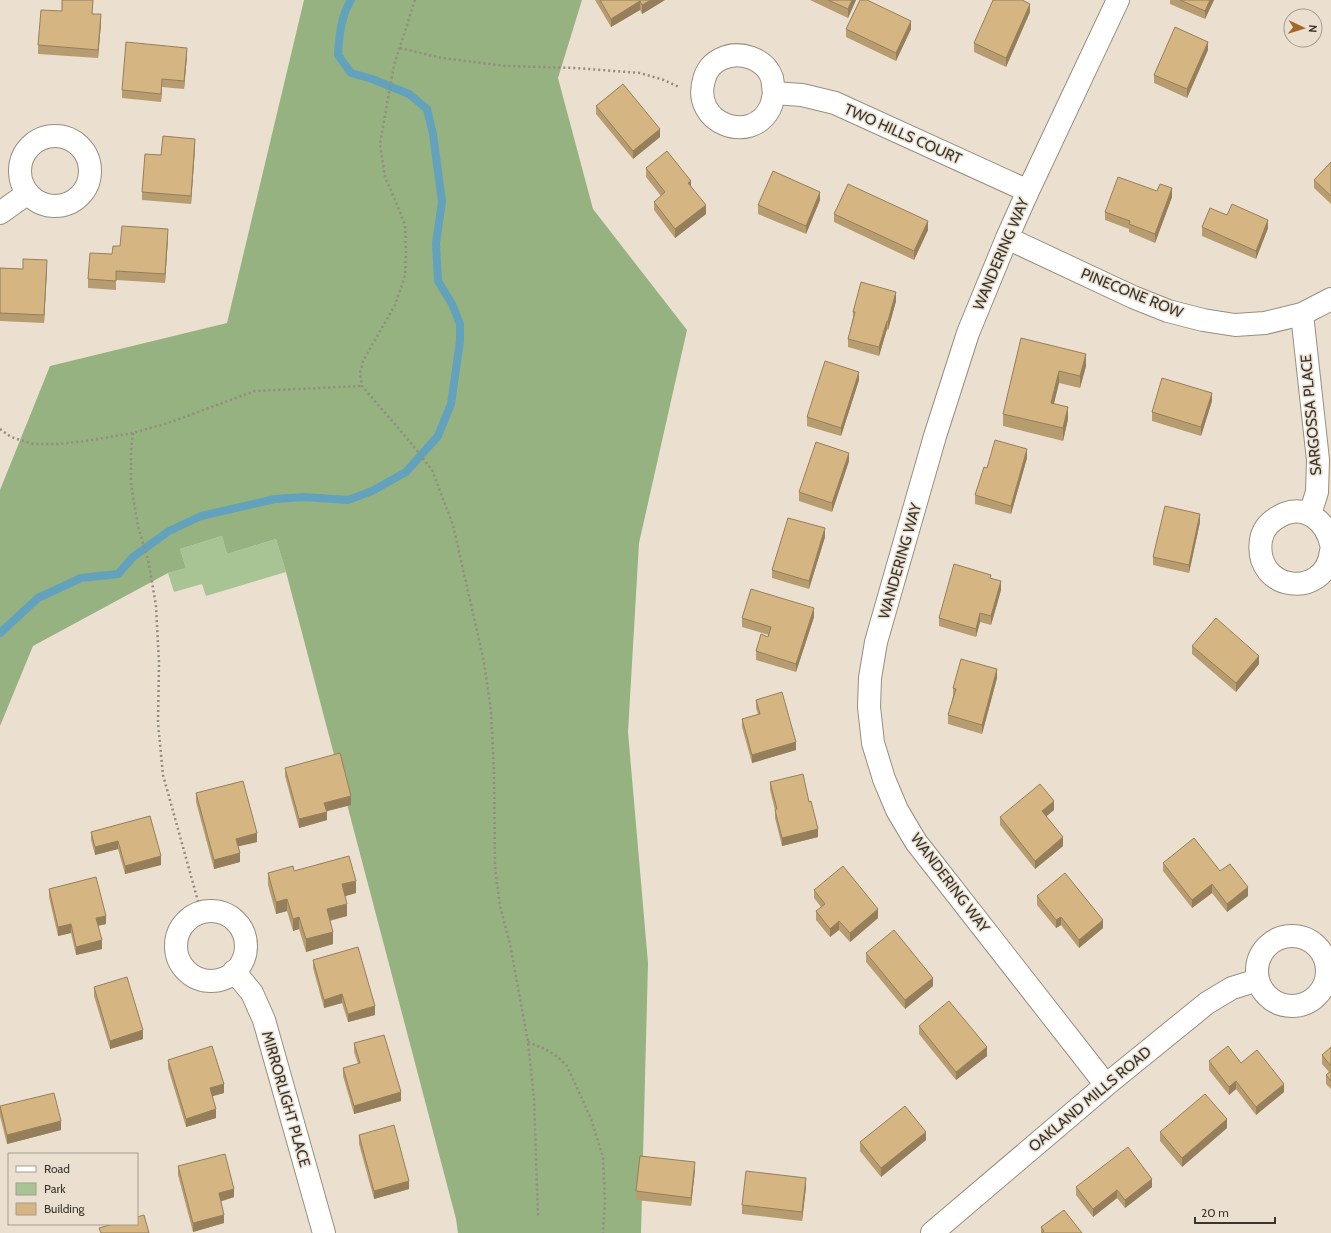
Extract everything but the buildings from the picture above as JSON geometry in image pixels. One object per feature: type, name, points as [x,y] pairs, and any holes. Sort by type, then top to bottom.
[{"type":"street","name":"WANDERING WAY","points":[[1106,1084],[916,842],[897,810],[884,779],[873,743],[869,707],[870,678],[876,642],[935,436],[968,333],[1028,190],[1118,0]]},
{"type":"street","points":[[741,55],[758,60],[767,69],[772,78],[774,93],[770,108],[763,117],[753,124],[739,128],[723,125],[713,118],[706,109],[701,87],[705,74],[712,65],[728,56],[741,55]]},
{"type":"street","name":"TWO HILLS COURT","points":[[774,93],[802,94],[835,103],[1028,190]]},
{"type":"street","points":[[0,213],[28,193]]},
{"type":"street","name":"PINECONE ROW","points":[[1007,238],[1132,297],[1168,311],[1203,320],[1235,325],[1265,323],[1302,314],[1331,299]]},
{"type":"street","name":"SARGOSSA PLACE","points":[[1302,314],[1318,460],[1317,492],[1310,514]]},
{"type":"street","points":[[1331,544],[1328,533],[1320,521],[1310,514],[1297,512],[1288,513],[1277,517],[1267,525],[1262,535],[1259,550],[1262,562],[1267,570],[1276,578],[1286,583],[1298,584],[1310,581],[1319,575],[1327,566],[1331,551]]},
{"type":"street","points":[[218,911],[229,916],[237,923],[243,932],[245,951],[241,962],[234,971],[224,978],[209,981],[192,976],[183,967],[177,957],[176,946],[178,932],[191,916],[201,912],[218,911]]},
{"type":"street","name":"MIRRORLIGHT PLACE","points":[[234,971],[252,993],[264,1020],[324,1233]]},
{"type":"street","name":"OAKLAND MILLS ROAD","points":[[932,1233],[1106,1084],[1207,1003],[1232,988],[1258,980]]},
{"type":"path","points":[[415,0],[394,65],[380,144],[385,177],[405,225],[405,276],[395,305],[363,361],[360,373],[362,386],[432,470],[453,525],[484,662],[491,711],[494,771],[495,868],[500,906],[510,944],[528,1042],[534,1099],[538,1216]]},
{"type":"path","points":[[400,48],[442,58],[506,66],[576,68],[640,73],[664,80],[683,88],[701,87]]},
{"type":"path","points":[[0,429],[11,437],[33,444],[72,443],[133,433],[168,423],[255,391],[362,386]]},
{"type":"path","points":[[133,433],[131,451],[131,485],[138,526],[149,564],[156,606],[159,662],[158,723],[163,775],[201,912]]},
{"type":"path","points":[[528,1042],[558,1056],[567,1066],[591,1119],[603,1157],[605,1202],[603,1233]]},
{"type":"green space","points":[[304,0],[582,0],[558,78],[593,209],[687,330],[639,543],[628,732],[648,963],[641,1233],[458,1233],[456,1219],[286,572],[276,539],[227,554],[222,536],[180,549],[186,568],[168,573],[33,646],[0,726],[0,490],[50,366],[227,323]]},
{"type":"green space","points":[[222,536],[227,554],[276,539],[286,572],[206,596],[202,584],[174,592],[168,573],[186,568],[180,549]]},
{"type":"waterway","points":[[0,633],[38,598],[81,578],[118,574],[133,557],[169,531],[201,516],[275,499],[304,497],[348,500],[372,491],[406,472],[438,436],[451,404],[460,341],[460,324],[452,304],[438,281],[436,243],[442,202],[433,134],[427,109],[409,94],[372,79],[351,73],[338,55],[343,20],[351,0]]}]
